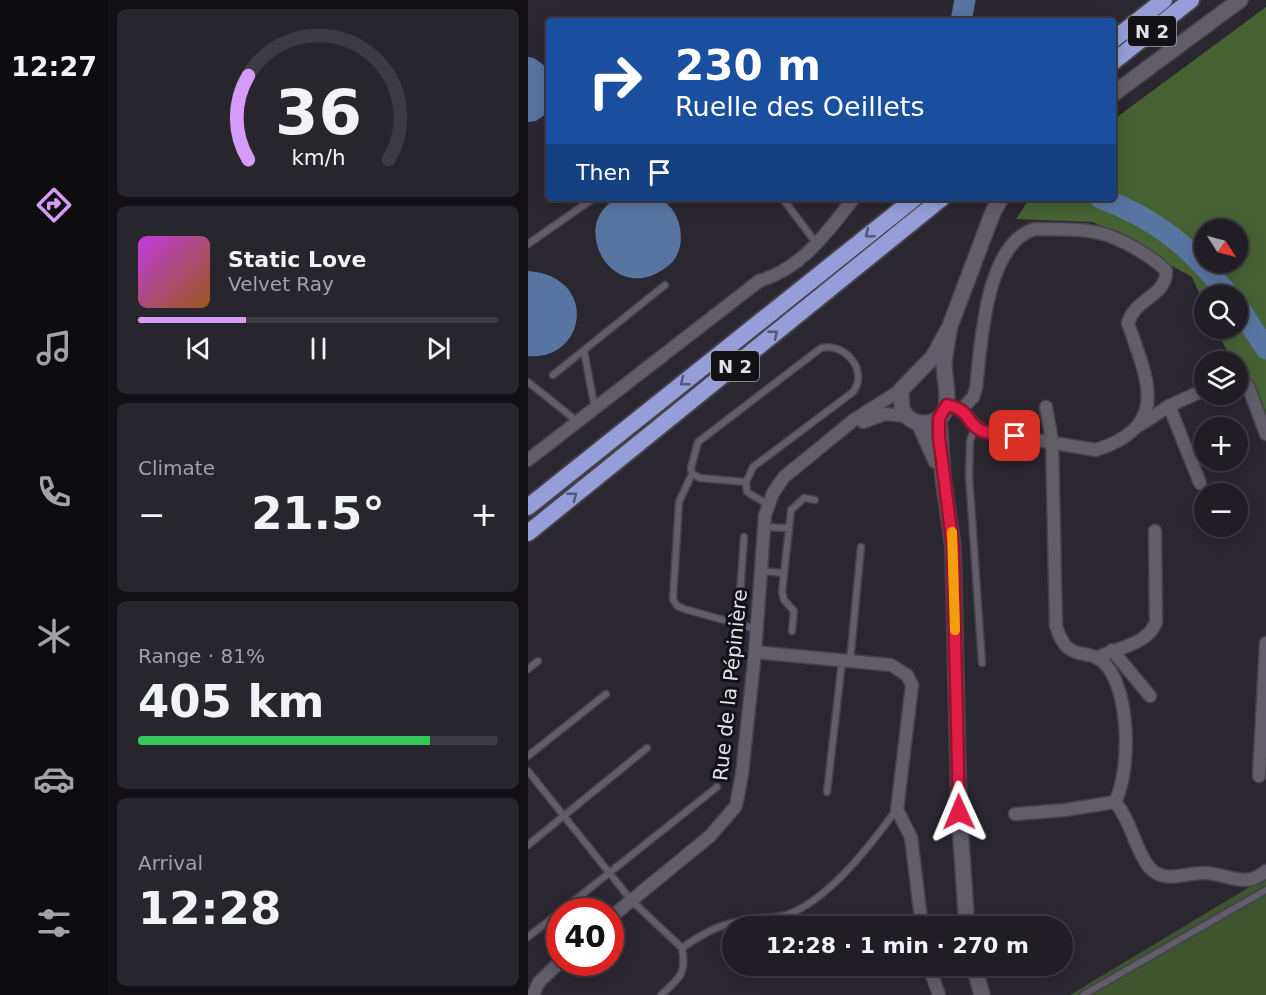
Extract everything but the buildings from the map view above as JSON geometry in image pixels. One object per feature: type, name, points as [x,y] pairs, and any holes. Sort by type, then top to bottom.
[{"type":"highway","name":"N 2","points":[[1116,38],[1164,0]]},
{"type":"highway","name":"N 2","points":[[1116,60],[1191,0]]},
{"type":"highway","name":"N 2","points":[[528,507],[911,201]]},
{"type":"highway","name":"N 2","points":[[528,533],[938,201]]},
{"type":"street","points":[[1116,92],[1240,0]]},
{"type":"street","points":[[528,460],[759,281],[787,269],[817,244],[852,201]]},
{"type":"street","points":[[943,478],[913,419],[900,404],[902,390],[933,357],[950,326],[993,212],[999,201]]},
{"type":"street","points":[[840,432],[885,414],[930,423],[973,397],[988,298],[1000,264],[1024,232],[1035,229],[1101,231],[1118,237],[1154,260],[1166,271],[1164,284],[1131,312],[1128,323],[1150,388],[1143,418],[1130,432]]},
{"type":"street","points":[[950,326],[944,362],[949,411],[943,478],[953,548],[959,812],[966,916]]},
{"type":"street","points":[[915,376],[932,376],[945,386]]},
{"type":"street","points":[[1248,386],[1266,434]]},
{"type":"street","name":"Rue de la Pépinière","points":[[624,906],[710,836],[736,806],[742,774],[755,652],[767,504],[784,477],[855,419],[902,390]]},
{"type":"street","points":[[949,411],[983,431],[1096,450],[1113,444],[1169,406],[1194,395]]},
{"type":"street","points":[[1169,406],[1200,483]]},
{"type":"street","points":[[1046,407],[1052,441],[1056,626],[1068,649],[1074,653],[1097,658],[1107,666],[1118,685],[1122,703],[1126,765],[1122,790],[1115,802]]},
{"type":"street","points":[[1097,658],[1112,650],[1147,638],[1153,631],[1156,622],[1155,531]]},
{"type":"street","points":[[1259,776],[1266,643]]},
{"type":"street","points":[[1112,650],[1150,696]]},
{"type":"street","points":[[755,652],[891,665],[907,675],[912,685],[897,810],[911,837],[920,916]]},
{"type":"street","points":[[1016,814],[1065,810],[1115,802]]},
{"type":"street","points":[[1115,802],[1130,822],[1150,868],[1164,877],[1203,873],[1247,881],[1266,871]]},
{"type":"street","points":[[534,995],[539,982],[546,975]]},
{"type":"street","points":[[932,976],[939,995]]},
{"type":"street","points":[[977,976],[982,995]]},
{"type":"lane","points":[[528,243],[590,201]]},
{"type":"lane","points":[[784,201],[817,244]]},
{"type":"lane","points":[[553,375],[665,285]]},
{"type":"lane","points":[[756,629],[677,606],[673,599],[679,502],[692,474],[694,448],[704,436],[821,348],[837,347],[858,370],[858,385],[853,392],[753,466],[746,482],[747,492],[767,504]]},
{"type":"lane","points":[[584,351],[595,409]]},
{"type":"lane","points":[[528,382],[578,422]]},
{"type":"lane","points":[[975,427],[970,441],[969,475],[982,663]]},
{"type":"lane","points":[[692,474],[700,478],[746,482]]},
{"type":"lane","points":[[792,631],[794,611],[782,596],[791,510],[797,502],[804,498],[815,500]]},
{"type":"lane","points":[[764,527],[788,528]]},
{"type":"lane","points":[[738,624],[744,537]]},
{"type":"lane","points":[[827,792],[861,547]]},
{"type":"lane","points":[[761,571],[783,573]]},
{"type":"lane","points":[[528,669],[538,661]]},
{"type":"lane","points":[[528,756],[606,694]]},
{"type":"lane","points":[[528,845],[646,748]]},
{"type":"lane","points":[[528,771],[631,900],[682,948],[685,963],[683,973],[661,995]]},
{"type":"lane","points":[[578,898],[717,787]]},
{"type":"lane","points":[[682,948],[716,926],[732,921],[786,915],[806,905],[833,883],[870,844],[897,810]]},
{"type":"lane","points":[[1083,995],[1266,890]]},
{"type":"lane","points":[[528,937],[546,923]]},
{"type":"green space","points":[[1266,7],[1266,433],[1248,394],[1248,351],[1227,351],[1221,339],[1248,339],[1248,285],[1196,285],[1192,277],[1093,222],[1016,219],[1028,201],[1116,201],[1116,118]]},
{"type":"green space","points":[[1266,877],[1266,995],[1070,995]]},
{"type":"water","points":[[528,57],[534,58],[546,67],[546,114],[536,121],[528,122]]},
{"type":"water","points":[[615,201],[663,201],[668,204],[678,221],[680,231],[681,241],[675,259],[668,266],[647,277],[629,277],[613,270],[602,257],[596,241],[596,224],[604,209]]},
{"type":"water","points":[[528,271],[551,276],[566,287],[575,301],[577,317],[573,333],[563,346],[548,354],[528,356]]},
{"type":"waterway","points":[[962,18],[965,0]]},
{"type":"waterway","points":[[1108,201],[1156,225],[1202,264],[1220,285]]},
{"type":"waterway","points":[[1248,321],[1266,349]]},
{"type":"slow traffic","points":[[952,532],[955,630]]},
{"type":"route","points":[[959,812],[953,548],[943,478],[939,418],[947,405],[962,409],[975,427],[983,431],[1015,436]]}]
